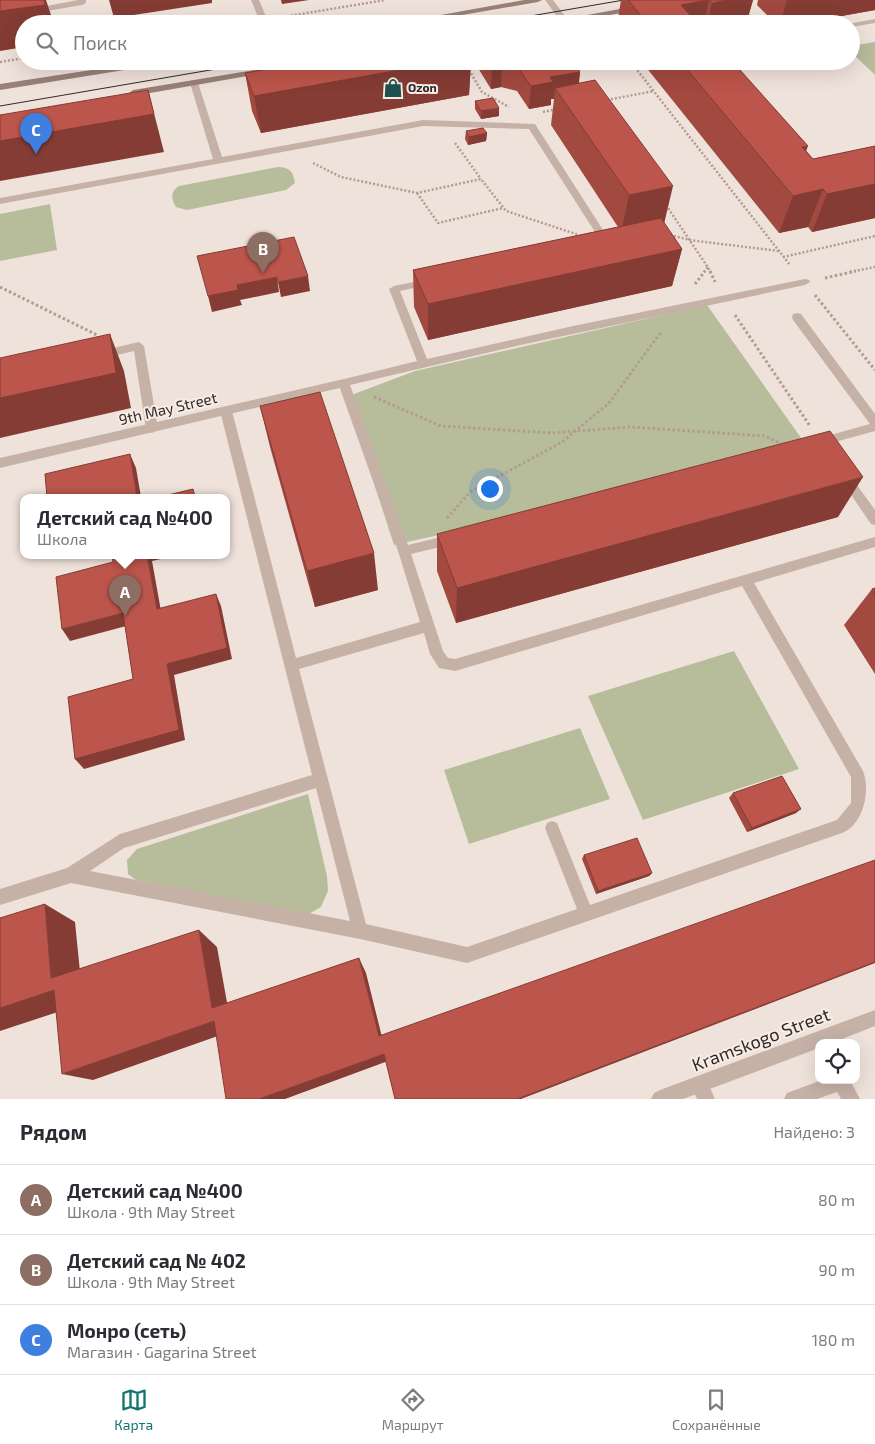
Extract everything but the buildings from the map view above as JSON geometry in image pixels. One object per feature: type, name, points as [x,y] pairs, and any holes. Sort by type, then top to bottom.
[{"type":"main road","points":[[449,15],[538,0]]},
{"type":"main road","points":[[593,15],[644,6]]},
{"type":"main road","points":[[0,87],[110,70]]},
{"type":"main road","points":[[126,95],[272,70]]},
{"type":"street","points":[[32,0],[33,11]]},
{"type":"street","points":[[0,17],[82,3],[82,0]]},
{"type":"street","points":[[255,0],[261,15]]},
{"type":"street","points":[[550,0],[560,15]]},
{"type":"street","points":[[732,0],[746,15]]},
{"type":"street","points":[[860,24],[875,21]]},
{"type":"street","points":[[194,83],[218,159]]},
{"type":"street","points":[[0,201],[218,159],[423,123],[532,126],[607,245]]},
{"type":"street","points":[[423,363],[394,289],[442,279]]},
{"type":"street","name":"9th May Street","points":[[0,463],[423,363],[680,306],[805,282]]},
{"type":"street","points":[[797,317],[875,422]]},
{"type":"street","points":[[92,356],[139,346],[152,428]]},
{"type":"street","points":[[344,383],[404,551],[427,626],[440,659],[444,664],[455,665],[875,542]]},
{"type":"street","points":[[226,411],[360,931]]},
{"type":"street","points":[[794,449],[824,446],[875,427]]},
{"type":"street","points":[[838,465],[875,520]]},
{"type":"street","points":[[404,551],[469,535]]},
{"type":"street","points":[[71,875],[360,931],[467,955],[842,826],[858,805],[858,776],[746,581]]},
{"type":"street","points":[[292,665],[427,626]]},
{"type":"street","points":[[0,897],[71,875],[120,842],[321,779]]},
{"type":"street","points":[[552,828],[586,913]]},
{"type":"street","name":"Kramskogo Street","points":[[824,1039],[875,1018]]},
{"type":"street","name":"Kramskogo Street","points":[[660,1099],[703,1092],[815,1043]]},
{"type":"street","points":[[793,1099],[833,1084]]},
{"type":"street","points":[[843,1084],[851,1099]]},
{"type":"path","points":[[302,15],[385,0]]},
{"type":"path","points":[[0,62],[15,60]]},
{"type":"path","points":[[469,70],[482,92],[525,115],[532,126]]},
{"type":"path","points":[[637,70],[778,251],[875,370]]},
{"type":"path","points":[[603,101],[654,92]]},
{"type":"path","points":[[525,115],[560,109]]},
{"type":"path","points":[[441,123],[506,211],[607,245]]},
{"type":"path","points":[[284,148],[341,176],[417,193],[481,179]]},
{"type":"path","points":[[417,193],[438,224],[503,208]]},
{"type":"path","points":[[662,200],[708,266],[723,299],[824,446]]},
{"type":"path","points":[[662,233],[690,240],[778,251]]},
{"type":"path","points":[[783,257],[875,236]]},
{"type":"path","points":[[421,547],[470,492],[562,442],[609,403],[708,266]]},
{"type":"path","points":[[805,282],[875,267]]},
{"type":"path","points":[[0,287],[99,336]]},
{"type":"path","points":[[344,383],[441,426],[572,432],[631,427],[765,436],[794,449]]},
{"type":"green space","points":[[875,42],[875,75],[860,61],[860,44]]},
{"type":"green space","points":[[278,167],[288,169],[293,176],[295,183],[286,190],[187,210],[176,207],[173,201],[173,193],[179,186]]},
{"type":"green space","points":[[50,204],[57,250],[0,261],[0,214]]},
{"type":"green space","points":[[707,305],[811,452],[394,545],[346,397],[415,371]]},
{"type":"green space","points":[[734,651],[799,769],[643,820],[588,696]]},
{"type":"green space","points":[[580,728],[610,799],[469,844],[444,770]]},
{"type":"green space","points":[[308,794],[327,876],[328,891],[321,907],[307,915],[136,880],[128,874],[127,860],[137,849]]},
{"type":"tram line","points":[[536,15],[624,0]]},
{"type":"tram line","points":[[0,106],[210,70]]},
{"type":"place","name":"Ozon","points":[[393,88]]},
{"type":"place","name":"Монро (сеть)","points":[[36,154]]},
{"type":"place","name":"Детский сад № 402","points":[[263,273]]},
{"type":"place","name":"Детский сад №400","points":[[125,616]]}]
